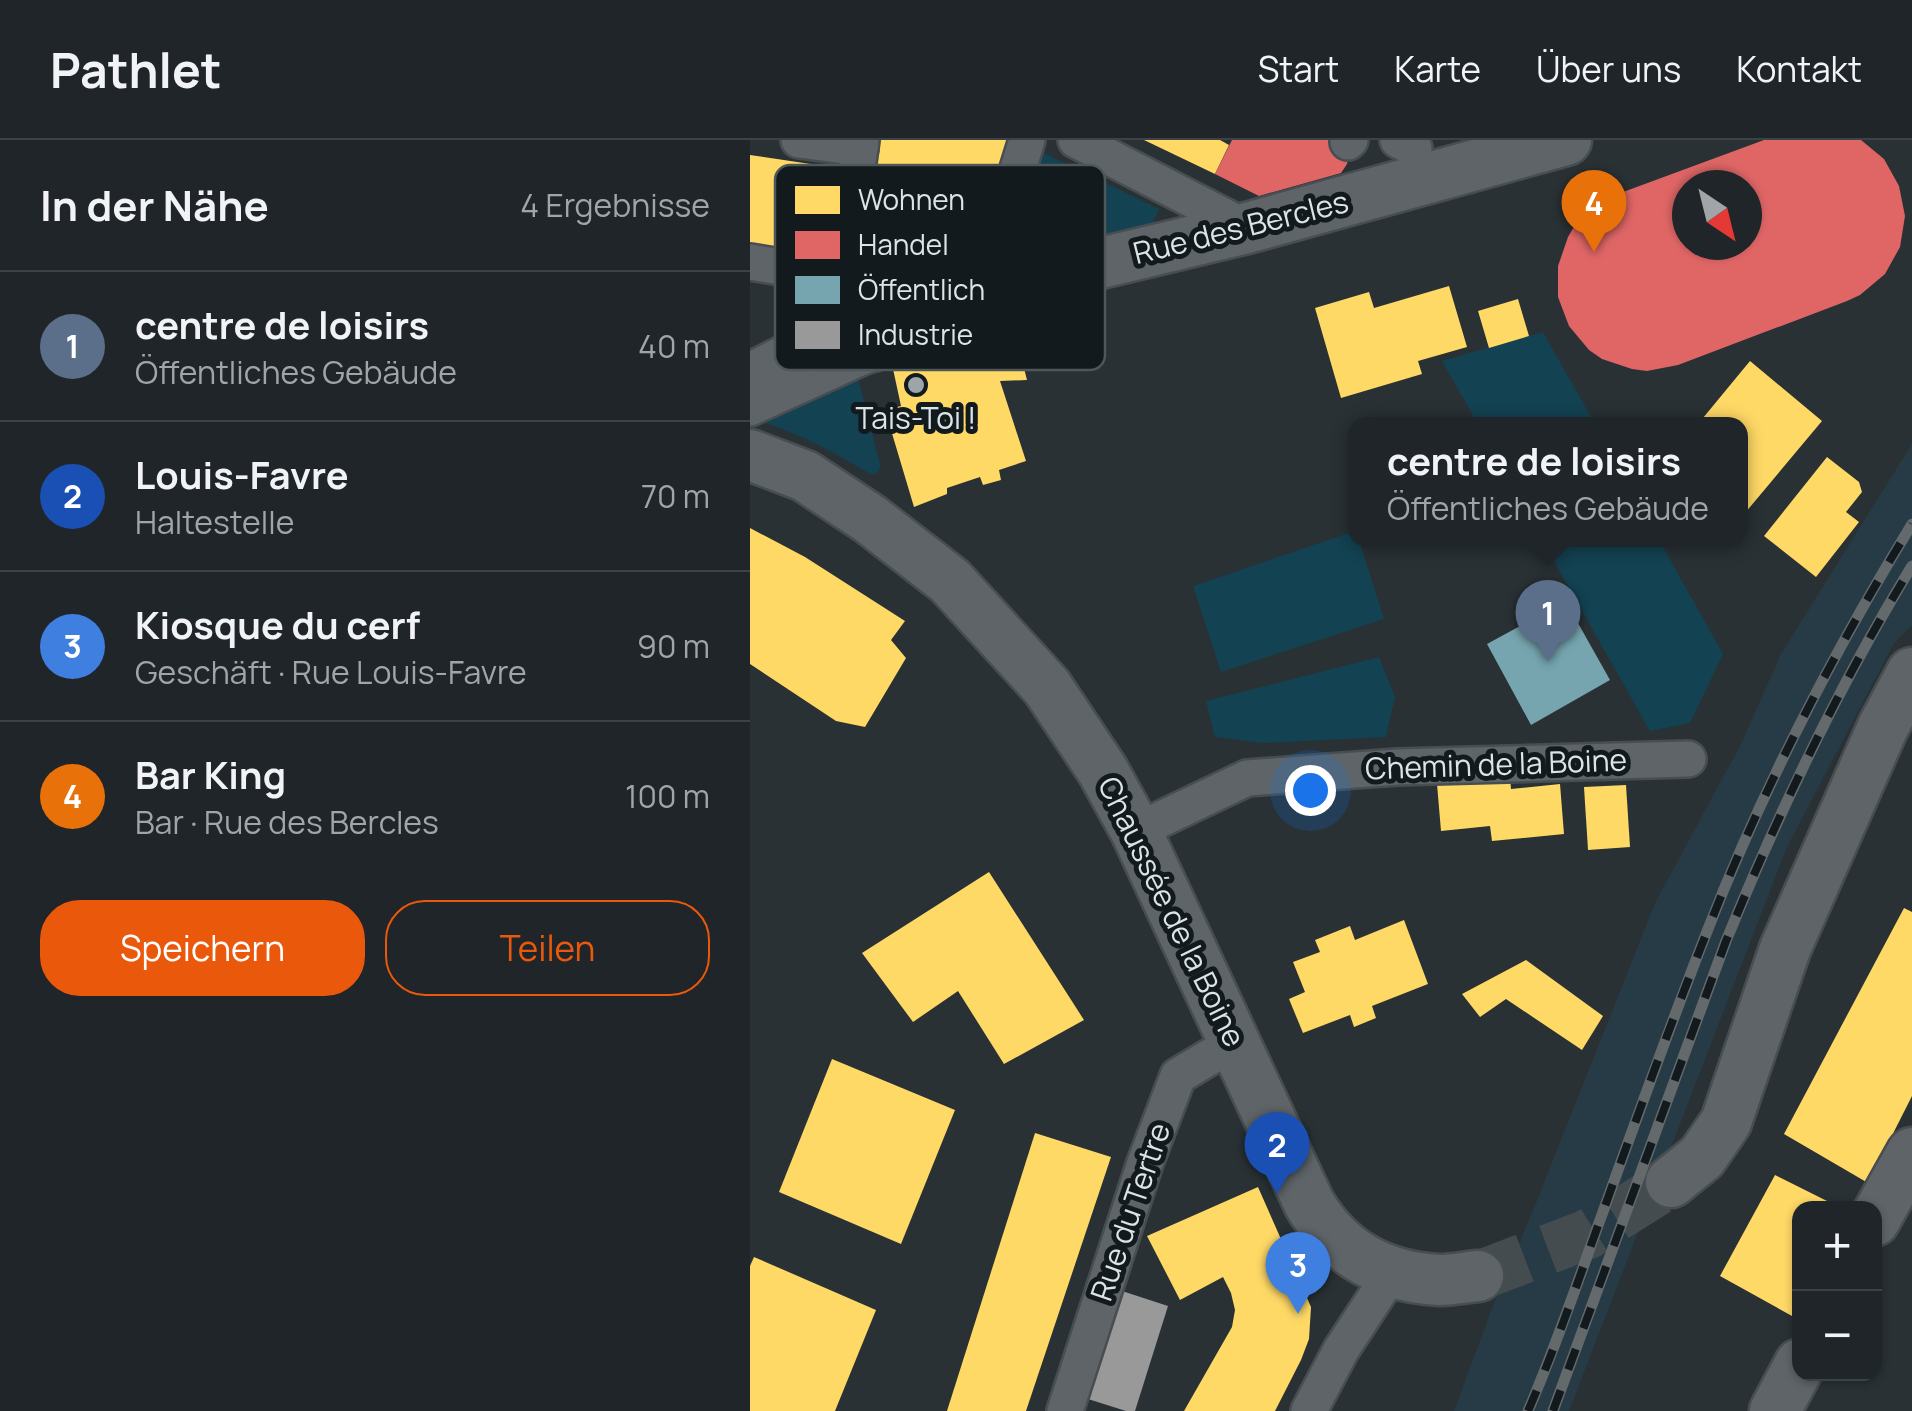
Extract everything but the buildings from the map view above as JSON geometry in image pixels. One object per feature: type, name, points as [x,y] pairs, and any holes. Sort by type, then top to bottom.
[{"type":"main road","name":"Rue des Bercles","points":[[1105,262],[1248,228],[1566,140]]},
{"type":"main road","name":"Rue des Bercles","points":[[750,380],[775,367]]},
{"type":"main road","name":"Chaussée de la Boine","points":[[750,454],[805,476],[870,519],[950,581],[1047,687],[1104,771],[1136,831],[1319,1220],[1338,1243],[1392,1272],[1440,1280],[1478,1276]]},
{"type":"main road","points":[[1671,1182],[1702,1158],[1726,1122],[1785,948],[1883,728],[1912,674]]},
{"type":"main road","points":[[1882,1207],[1912,1154]]},
{"type":"main road","points":[[1775,1411],[1792,1379]]},
{"type":"street","points":[[799,140],[861,144]]},
{"type":"street","points":[[1020,165],[1027,140]]},
{"type":"street","points":[[1076,140],[1248,228]]},
{"type":"street","points":[[750,262],[775,266]]},
{"type":"street","points":[[750,408],[833,370]]},
{"type":"street","name":"Chemin de la Boine","points":[[1136,831],[1247,778],[1397,767],[1688,759]]},
{"type":"street","name":"Rue du Tertre","points":[[1065,1411],[1145,1163],[1178,1076],[1235,1042]]},
{"type":"street","points":[[1309,1411],[1341,1350],[1392,1272]]},
{"type":"shaded area","points":[[1042,152],[1069,165],[1038,165]]},
{"type":"shaded area","points":[[1105,183],[1159,209],[1152,226],[1105,239]]},
{"type":"shaded area","points":[[1543,332],[1591,417],[1474,417],[1442,361]]},
{"type":"shaded area","points":[[852,378],[859,382],[880,464],[872,475],[831,451],[759,421]]},
{"type":"shaded area","points":[[1912,444],[1912,625],[1894,643],[1787,847],[1569,1411],[1454,1411],[1655,903],[1741,744],[1781,654]]},
{"type":"shaded area","points":[[1348,533],[1348,547],[1361,547],[1384,619],[1221,672],[1193,586]]},
{"type":"shaded area","points":[[1546,547],[1663,547],[1723,654],[1690,723],[1650,731]]},
{"type":"shaded area","points":[[1379,657],[1395,697],[1386,737],[1264,743],[1215,737],[1206,701]]},
{"type":"tunnel","points":[[1478,1276],[1588,1234],[1671,1182]]},
{"type":"railway","points":[[1528,1411],[1729,876],[1801,722],[1912,524]]},
{"type":"railway","points":[[1553,1411],[1746,893],[1835,703],[1912,566]]},
{"type":"place","name":"Bar King","points":[[1594,252]]},
{"type":"place","name":"Tais-Toi !","points":[[916,385]]},
{"type":"place","name":"centre de loisirs","points":[[1548,662]]},
{"type":"place","name":"Louis-Favre","points":[[1277,1194]]},
{"type":"place","name":"Kiosque du cerf","points":[[1298,1314]]}]
